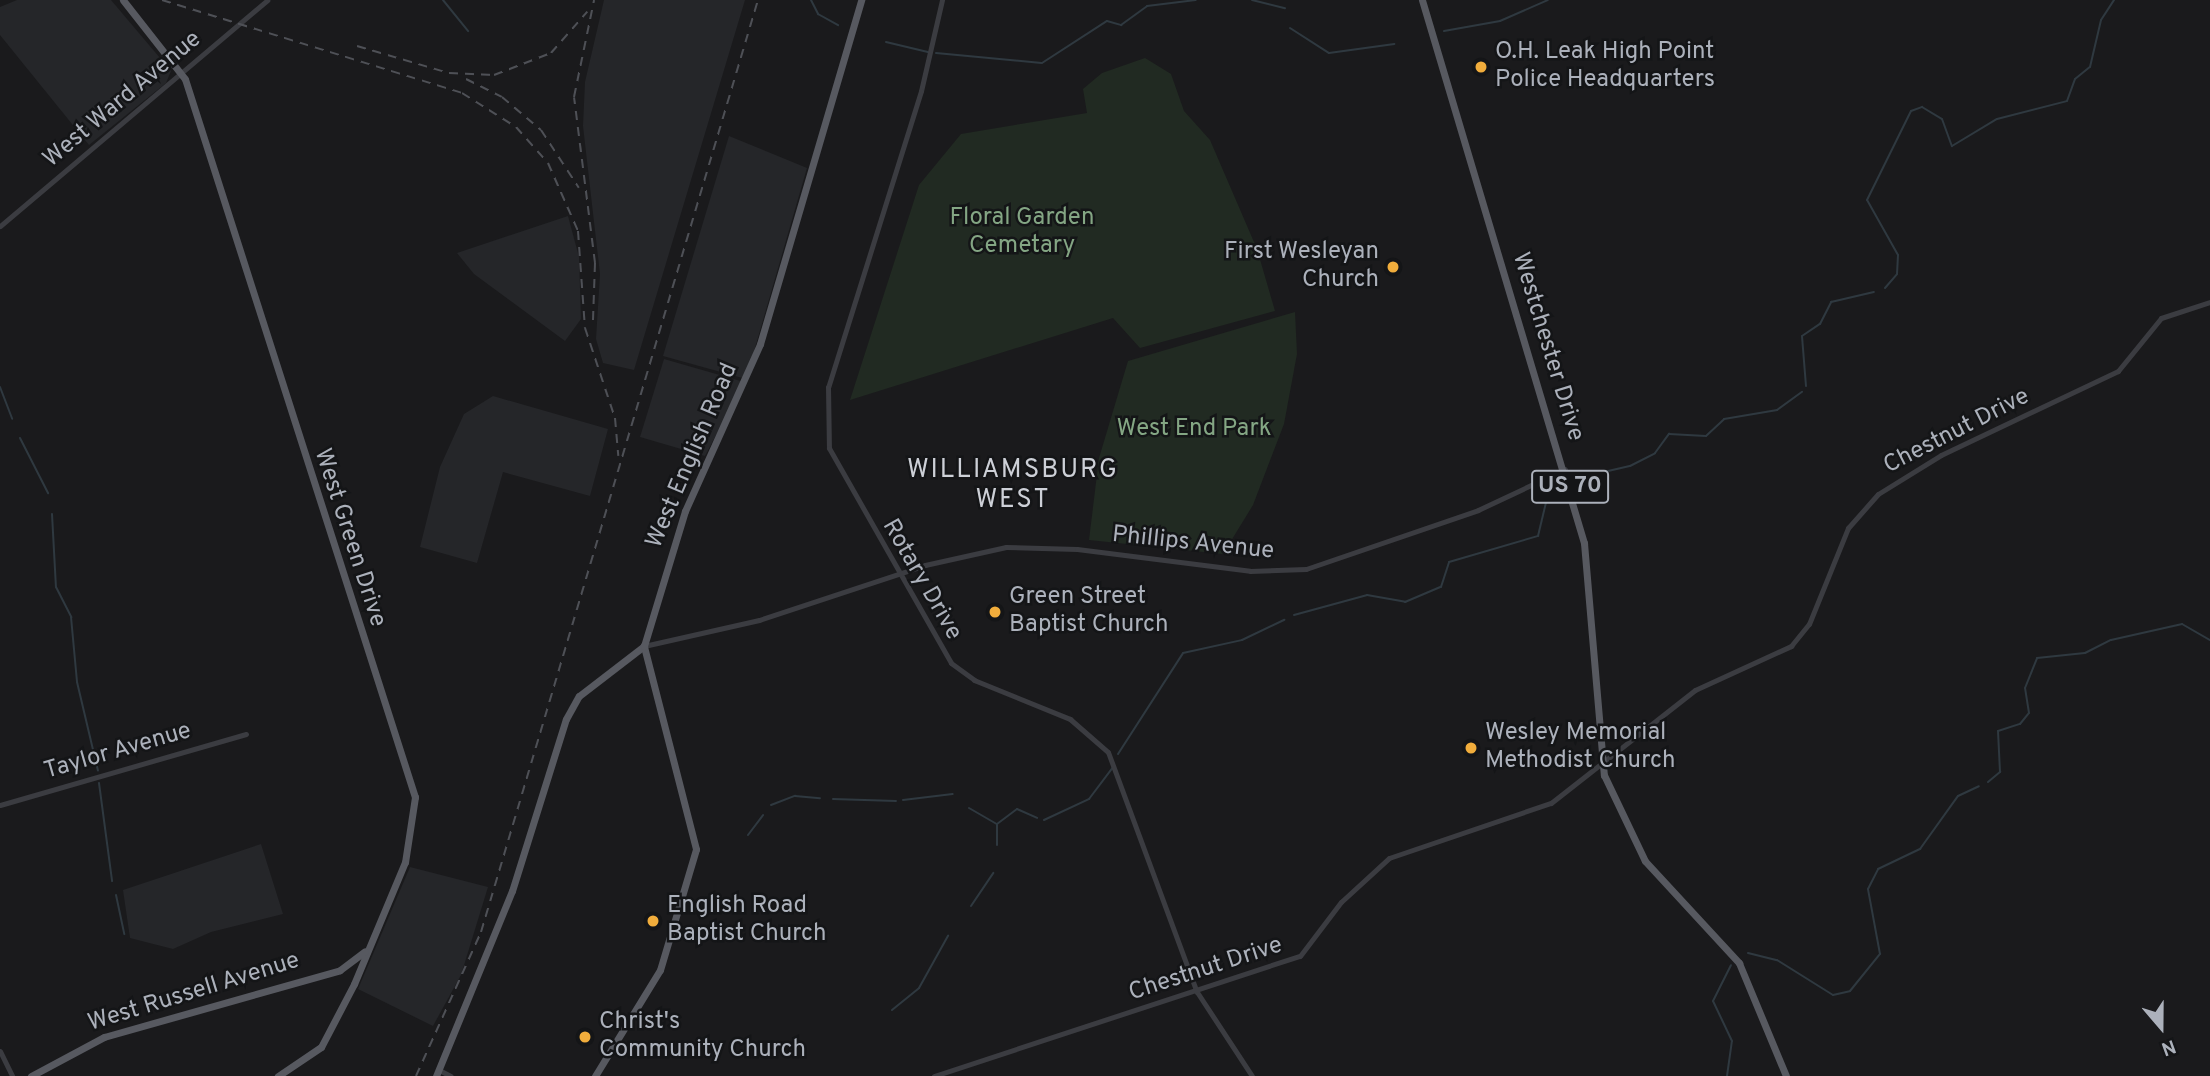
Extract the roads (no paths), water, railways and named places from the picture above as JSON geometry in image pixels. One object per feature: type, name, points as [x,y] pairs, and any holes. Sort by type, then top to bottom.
[{"type":"main road","name":"West Green Drive","points":[[123,0],[183,74],[415,797],[405,862],[354,984],[321,1047],[278,1076]]},
{"type":"main road","name":"West English Road","points":[[595,1076],[660,970],[696,849],[690,808],[648,675],[644,646],[685,511],[760,344],[861,0]]},
{"type":"main road","name":"Westchester Drive","points":[[1422,0],[1564,469],[1591,585],[1602,764],[1623,824],[1645,861],[1723,943],[1752,985],[1786,1076]]},
{"type":"main road","points":[[438,1073],[512,891],[566,719],[579,696],[630,662],[644,646]]},
{"type":"main road","points":[[630,662],[648,675]]},
{"type":"main road","name":"West Russell Avenue","points":[[31,1076],[104,1037],[340,970],[368,949]]},
{"type":"main road","points":[[340,970],[354,984]]},
{"type":"street","name":"West Ward Avenue","points":[[0,226],[183,74],[267,0]]},
{"type":"street","name":"Rotary Drive","points":[[942,0],[925,80],[824,408],[831,457],[951,663],[974,680],[1070,719],[1108,752],[1198,992],[1252,1076]]},
{"type":"street","name":"Chestnut Drive","points":[[934,1076],[1198,992],[1300,956],[1353,888],[1401,850],[1542,808],[1695,690],[1798,640],[1848,528],[1878,494],[1941,455],[2118,371],[2161,318],[2210,302]]},
{"type":"street","name":"Phillips Avenue","points":[[644,646],[759,620],[899,574],[1006,547],[1076,549],[1251,571],[1306,569],[1478,510],[1564,469]]},
{"type":"street","name":"Taylor Avenue","points":[[0,805],[246,734]]},
{"type":"street","points":[[0,1051],[12,1076]]},
{"type":"street","points":[[438,1073],[451,1076]]},
{"type":"waterway","points":[[443,0],[468,31]]},
{"type":"waterway","points":[[811,0],[818,14],[838,25]]},
{"type":"waterway","points":[[936,53],[1042,63],[1107,21],[1121,25],[1147,6],[1196,0]]},
{"type":"waterway","points":[[1252,0],[1285,8]]},
{"type":"waterway","points":[[1444,31],[1500,21],[1548,0]]},
{"type":"waterway","points":[[1885,288],[1897,274],[1898,255],[1867,200],[1911,111],[1922,107],[1942,119],[1952,146],[1997,119],[2067,101],[2075,79],[2090,67],[2101,20],[2114,0]]},
{"type":"waterway","points":[[1290,28],[1329,53],[1394,44]]},
{"type":"waterway","points":[[886,42],[928,52]]},
{"type":"waterway","points":[[1806,386],[1802,336],[1820,324],[1831,302],[1874,292]]},
{"type":"waterway","points":[[0,387],[12,419]]},
{"type":"waterway","points":[[1578,478],[1630,466],[1655,453],[1669,434],[1706,436],[1724,419],[1777,410],[1802,392]]},
{"type":"waterway","points":[[20,438],[48,493]]},
{"type":"waterway","points":[[1294,615],[1367,595],[1405,602],[1441,587],[1449,562],[1538,536],[1548,494],[1558,484]]},
{"type":"waterway","points":[[52,514],[56,587],[71,617],[77,682],[98,771]]},
{"type":"waterway","points":[[1118,754],[1183,653],[1242,640],[1284,620]]},
{"type":"waterway","points":[[1988,782],[2000,772],[1998,731],[2020,724],[2029,713],[2025,688],[2037,658],[2085,653],[2111,640],[2182,624],[2210,640]]},
{"type":"waterway","points":[[1044,820],[1089,799],[1112,768]]},
{"type":"waterway","points":[[99,783],[112,881]]},
{"type":"waterway","points":[[1748,953],[1777,960],[1833,995],[1850,991],[1880,954],[1868,889],[1878,869],[1920,849],[1958,796],[1979,786]]},
{"type":"waterway","points":[[903,800],[953,794]]},
{"type":"waterway","points":[[771,805],[795,796],[820,798]]},
{"type":"waterway","points":[[833,799],[896,801]]},
{"type":"waterway","points":[[969,808],[997,824]]},
{"type":"waterway","points":[[997,845],[997,824],[1017,809],[1037,818]]},
{"type":"waterway","points":[[748,835],[763,815]]},
{"type":"waterway","points":[[971,906],[993,873]]},
{"type":"waterway","points":[[116,895],[124,934]]},
{"type":"waterway","points":[[892,1010],[919,988],[948,936]]},
{"type":"waterway","points":[[1727,1076],[1732,1041],[1713,1001],[1731,965]]},
{"type":"railway","points":[[162,0],[462,93],[516,127],[548,163],[578,231],[585,328],[615,418],[618,456]]},
{"type":"railway","points":[[593,320],[595,263],[574,97],[594,0]]},
{"type":"railway","points":[[416,1076],[481,932],[758,0]]},
{"type":"railway","points":[[357,46],[449,73],[494,75],[551,53],[587,12]]},
{"type":"railway","points":[[466,79],[502,97],[541,130],[579,188]]},
{"type":"place","name":"O.H. Leak High Point Police Headquarters","points":[[1481,67]]},
{"type":"place","name":"First Wesleyan Church","points":[[1393,267]]},
{"type":"place","name":"Green Street Baptist Church","points":[[995,612]]},
{"type":"place","name":"Wesley Memorial Methodist Church","points":[[1471,748]]},
{"type":"place","name":"English Road Baptist Church","points":[[653,921]]},
{"type":"place","name":"Christ's Community Church","points":[[585,1037]]},
{"type":"district","name":"WILLIAMSBURG WEST","points":[[1013,486]]},
{"type":"park label","name":"Floral Garden Cemetary","points":[[1022,233]]},
{"type":"park label","name":"West End Park","points":[[1194,430]]}]
